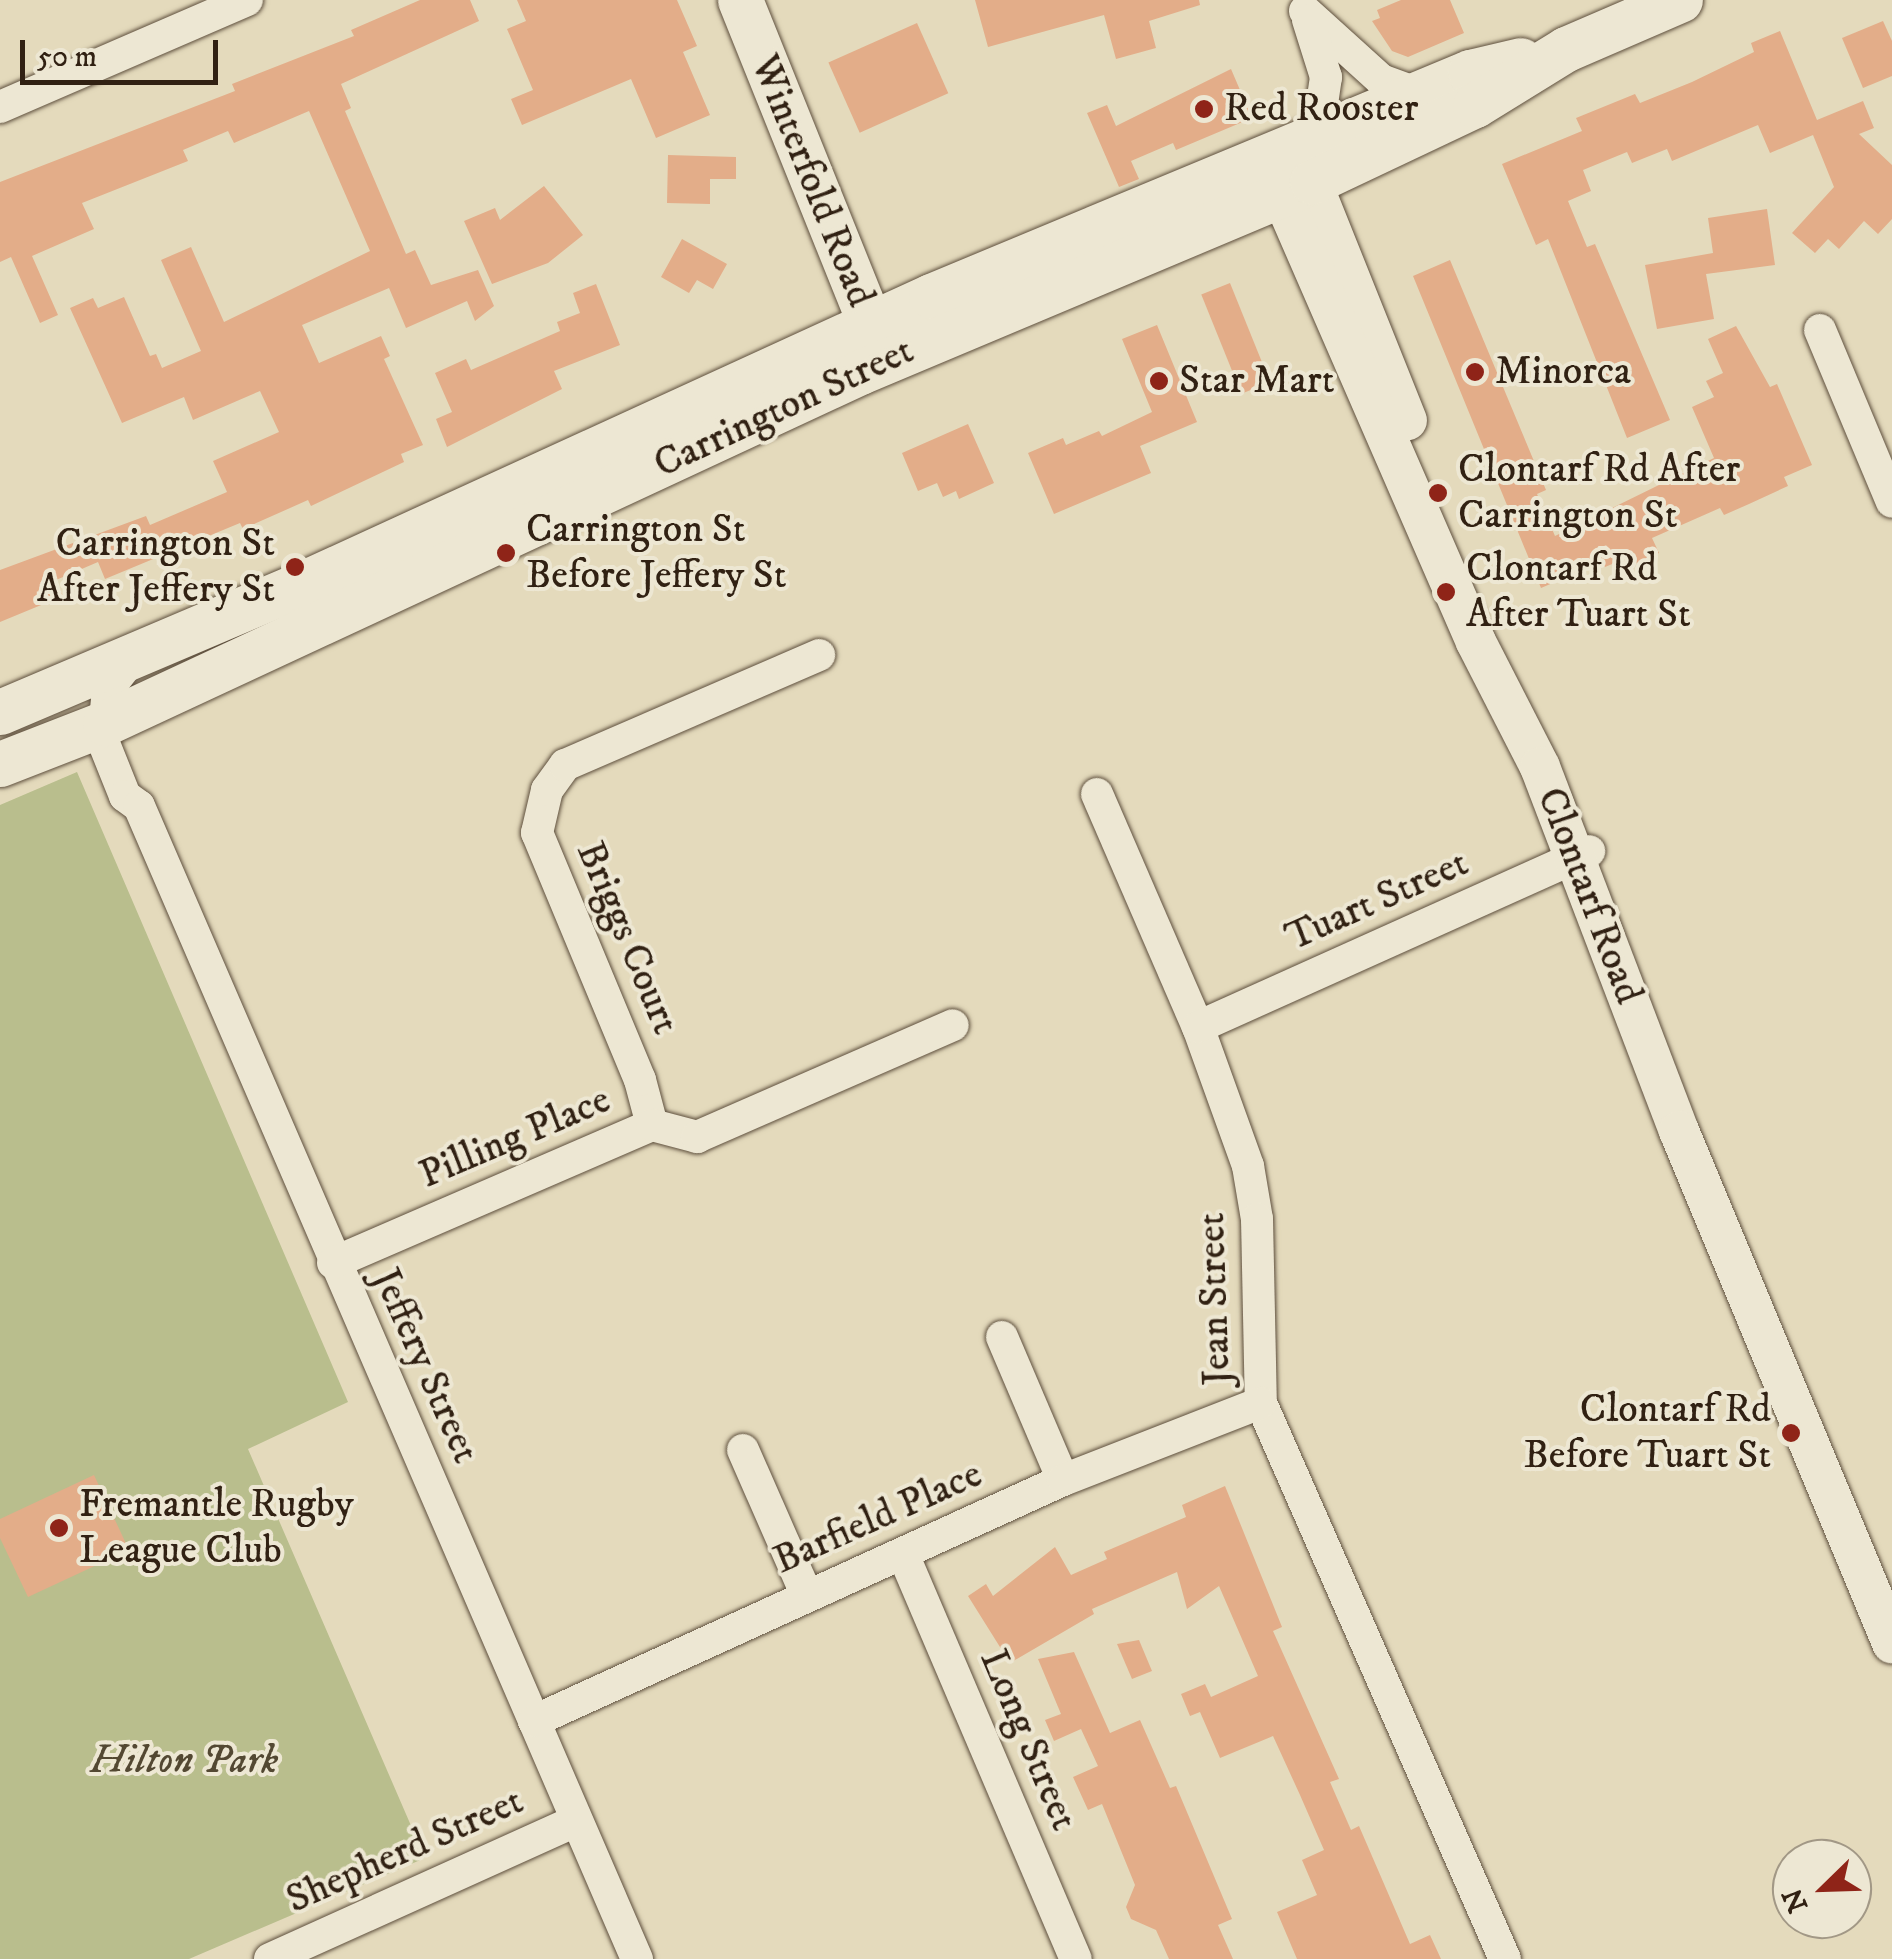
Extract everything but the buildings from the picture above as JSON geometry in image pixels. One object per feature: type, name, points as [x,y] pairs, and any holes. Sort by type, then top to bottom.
[{"type":"main road","name":"Winterfold Road","points":[[740,0],[890,337]]},
{"type":"main road","name":"Winterfold Road","points":[[760,0],[890,337]]},
{"type":"main road","name":"Carrington Street","points":[[1294,163],[1476,105],[1566,49],[1680,0]]},
{"type":"main road","name":"Carrington Street","points":[[4,711],[1294,163],[1419,94],[1470,72],[1566,49]]},
{"type":"main road","name":"Carrington Street","points":[[0,764],[105,723],[890,337]]},
{"type":"street","points":[[0,107],[247,0]]},
{"type":"street","points":[[1302,6],[1381,80],[1419,94]]},
{"type":"street","points":[[1294,163],[1326,77],[1302,6]]},
{"type":"street","name":"Clontarf Road","points":[[1294,163],[1452,547],[1522,682],[1686,1149],[1892,1644]]},
{"type":"street","points":[[1820,330],[1892,502]]},
{"type":"street","name":"Jeffery Street","points":[[135,654],[108,688],[103,741],[125,796],[139,806],[637,1959]]},
{"type":"street","name":"Briggs Court","points":[[652,1125],[640,1080],[537,833],[547,790],[565,765],[820,655]]},
{"type":"street","points":[[4,711],[68,708],[105,723]]},
{"type":"street","name":"Jean Street","points":[[1097,794],[1198,1027],[1254,1192],[1261,1403],[1505,1959]]},
{"type":"street","name":"Clontarf Road","points":[[1583,854],[1698,1139],[1744,1224],[1892,1577]]},
{"type":"street","name":"Tuart Street","points":[[1198,1027],[1583,854]]},
{"type":"street","name":"Pilling Place","points":[[334,1263],[652,1125],[696,1137],[953,1025]]},
{"type":"street","points":[[1002,1338],[1063,1480]]},
{"type":"street","name":"Barfield Place","points":[[534,1721],[1063,1480],[1261,1403]]},
{"type":"street","points":[[743,1450],[807,1596]]},
{"type":"street","name":"Long Street","points":[[903,1554],[1076,1959]]},
{"type":"street","name":"Shepherd Street","points":[[270,1959],[575,1821]]},
{"type":"green space","name":"Hilton Park","points":[[77,772],[348,1402],[248,1449],[425,1858],[189,1959],[0,1959],[0,805]]},
{"type":"place","name":"Red Rooster","points":[[1204,109]]},
{"type":"place","name":"Minorca","points":[[1475,372]]},
{"type":"place","name":"Star Mart","points":[[1159,381]]},
{"type":"place","name":"Clontarf Rd After Carrington St","points":[[1438,493]]},
{"type":"place","name":"Carrington St Before Jeffery St","points":[[506,553]]},
{"type":"place","name":"Carrington St After Jeffery St","points":[[295,567]]},
{"type":"place","name":"Clontarf Rd After Tuart St","points":[[1446,592]]},
{"type":"place","name":"Clontarf Rd Before Tuart St","points":[[1791,1433]]},
{"type":"place","name":"Fremantle Rugby League Club","points":[[59,1528]]}]
